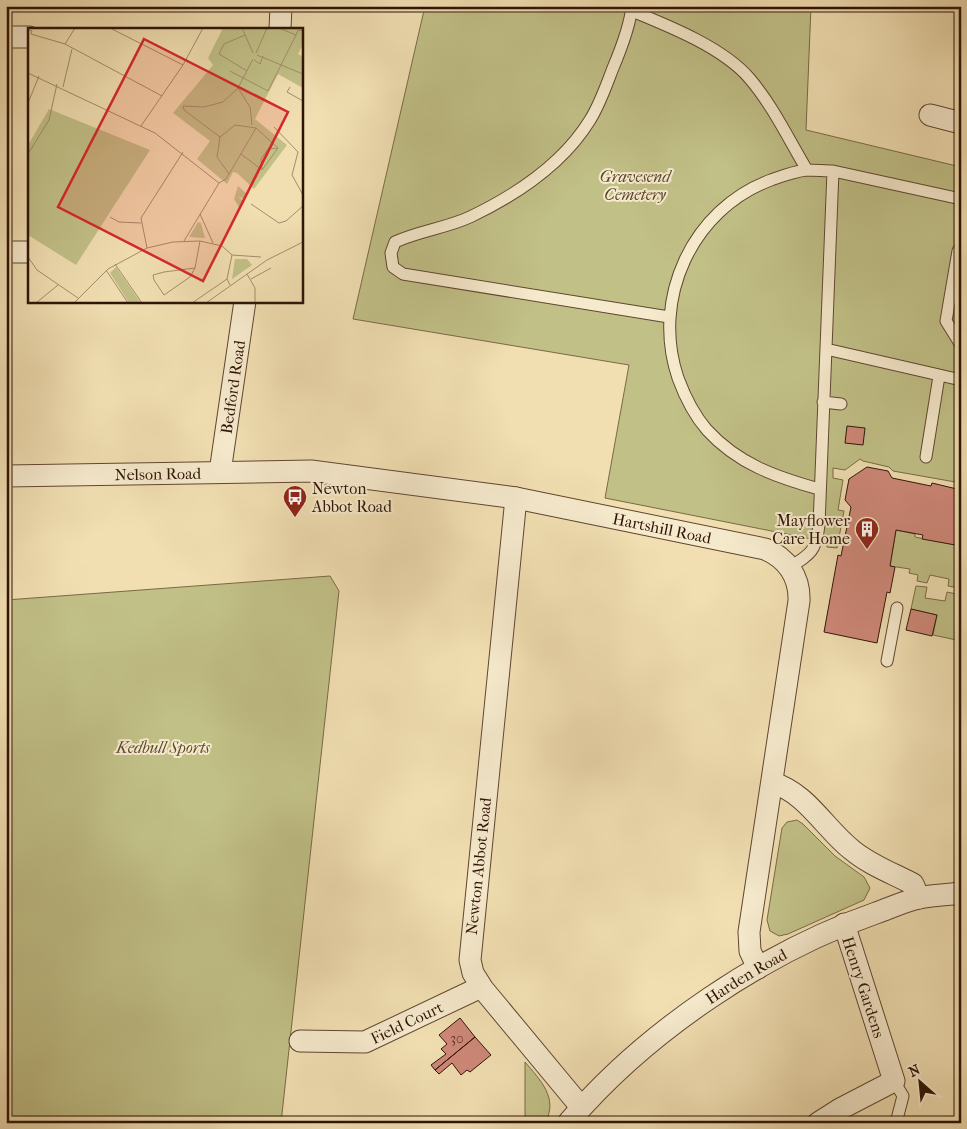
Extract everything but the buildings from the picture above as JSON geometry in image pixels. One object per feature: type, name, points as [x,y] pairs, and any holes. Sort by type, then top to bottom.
[{"type":"street","points":[[280,28],[282,6]]},
{"type":"street","points":[[6,37],[28,37]]},
{"type":"street","points":[[930,115],[961,123]]},
{"type":"street","points":[[6,252],[28,252]]},
{"type":"street","name":"Bedford Road","points":[[220,472],[245,302]]},
{"type":"street","name":"Nelson Road","points":[[6,476],[311,471]]},
{"type":"street","name":"Hartshill Road","points":[[311,471],[516,498],[765,549],[778,556],[790,567]]},
{"type":"street","name":"Newton Abbot Road","points":[[516,498],[470,938],[470,964],[481,987],[575,1115]]},
{"type":"street","points":[[758,968],[750,951],[749,932],[799,601],[798,586],[790,567]]},
{"type":"street","points":[[773,783],[794,793],[842,842],[867,862],[913,884],[919,898]]},
{"type":"street","name":"Harden Road","points":[[575,1115],[664,1032],[758,968],[844,924],[919,898],[961,893]]},
{"type":"street","name":"Henry Gardens","points":[[844,924],[894,1081]]},
{"type":"street","name":"Field Court","points":[[300,1041],[366,1042],[481,987]]},
{"type":"street","points":[[818,1123],[840,1109],[894,1081]]},
{"type":"lane","points":[[669,317],[403,274],[393,266],[391,253],[394,242],[407,236],[468,218],[505,199],[538,176],[572,144],[589,121],[599,103],[619,53],[632,8],[716,51],[750,78],[776,117],[807,170]]},
{"type":"lane","points":[[819,489],[768,474],[734,455],[708,431],[689,402],[673,363],[670,347],[669,317],[674,288],[683,260],[696,237],[716,215],[739,195],[762,184],[807,170],[833,171],[961,199]]},
{"type":"lane","points":[[790,567],[812,553],[817,541],[833,171]]},
{"type":"lane","points":[[961,247],[958,251],[946,321],[961,345]]},
{"type":"lane","points":[[826,349],[961,380]]},
{"type":"lane","points":[[926,457],[939,376]]},
{"type":"lane","points":[[823,402],[841,404]]},
{"type":"lane","points":[[887,661],[897,608]]},
{"type":"lane","points":[[894,1081],[903,1096],[896,1123]]},
{"type":"green space","name":"Gravesend Cemetery","points":[[425,6],[811,6],[806,130],[961,167],[961,483],[893,471],[889,467],[860,459],[845,470],[833,468],[833,478],[843,480],[838,510],[844,511],[837,548],[827,547],[827,542],[605,498],[629,365],[353,319]]},
{"type":"green space","points":[[896,530],[915,534],[915,537],[961,546],[959,588],[948,586],[949,579],[930,575],[927,583],[917,581],[918,575],[909,573],[910,569],[890,566]]},
{"type":"green space","name":"Kedbull Sports","points":[[330,576],[339,591],[281,1123],[6,1123],[6,600]]},
{"type":"green space","points":[[916,586],[927,587],[925,598],[945,601],[947,592],[961,595],[961,641],[933,635],[937,615],[911,609]]},
{"type":"green space","points":[[797,820],[835,856],[864,877],[870,888],[864,900],[788,934],[779,936],[770,931],[767,920],[782,828],[787,822]]},
{"type":"green space","points":[[525,1062],[542,1083],[549,1097],[549,1114],[545,1123],[525,1123]]},
{"type":"place","name":"Newton Abbot Road","points":[[295,518]]},
{"type":"place","name":"Mayflower Care Home","points":[[867,550]]}]
